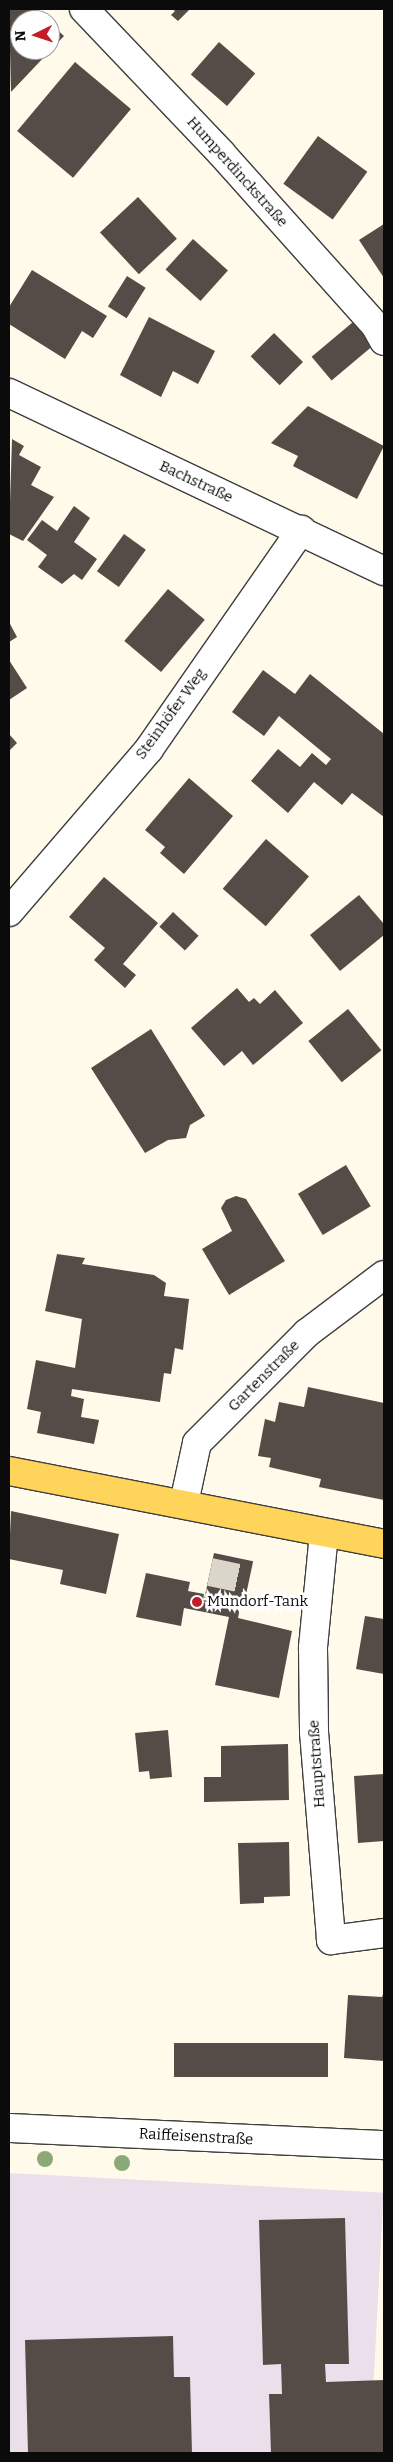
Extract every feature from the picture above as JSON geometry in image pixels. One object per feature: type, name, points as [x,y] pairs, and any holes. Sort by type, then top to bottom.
[{"type":"main road","points":[[9,1471],[184,1503],[384,1544]]},
{"type":"street","name":"Humperdinckstraße","points":[[84,9],[222,154],[381,328]]},
{"type":"street","name":"Bachstraße","points":[[9,394],[384,570]]},
{"type":"street","name":"Steinhöfer Weg","points":[[9,912],[149,749],[301,530]]},
{"type":"street","name":"Gartenstraße","points":[[184,1503],[198,1443],[307,1333],[384,1275]]},
{"type":"street","name":"Hauptstraße","points":[[324,1533],[313,1648],[314,1732],[331,1940],[384,1932]]},
{"type":"street","name":"Raiffeisenstraße","points":[[9,2128],[384,2145]]},
{"type":"shaded area","points":[[9,2173],[383,2193],[370,2453],[9,2453]]},
{"type":"building","points":[[9,9],[35,9],[10,10],[10,50]]},
{"type":"building","points":[[172,9],[190,9],[178,21],[171,15],[175,11]]},
{"type":"building","points":[[60,32],[64,36],[60,40]]},
{"type":"building","points":[[219,42],[255,73],[227,106],[191,74]]},
{"type":"building","points":[[10,60],[41,60],[11,92]]},
{"type":"building","points":[[75,62],[131,109],[73,178],[17,131]]},
{"type":"building","points":[[318,136],[367,172],[333,220],[283,184]]},
{"type":"building","points":[[138,197],[177,239],[139,274],[100,232]]},
{"type":"building","points":[[384,224],[384,278],[359,240]]},
{"type":"building","points":[[193,239],[228,270],[200,301],[166,269]]},
{"type":"building","points":[[32,270],[107,316],[93,338],[82,331],[65,359],[9,324],[9,307]]},
{"type":"building","points":[[127,276],[146,288],[127,318],[108,307]]},
{"type":"building","points":[[149,317],[215,351],[198,384],[173,371],[161,397],[120,375]]},
{"type":"building","points":[[353,322],[373,346],[332,380],[312,357]]},
{"type":"building","points":[[274,333],[303,362],[280,385],[251,356]]},
{"type":"building","points":[[308,406],[384,446],[357,499],[293,466],[298,456],[271,443]]},
{"type":"building","points":[[12,439],[24,446],[19,455],[41,467],[31,485],[54,497],[23,541],[9,534]]},
{"type":"building","points":[[74,506],[90,518],[74,542],[97,559],[82,580],[74,574],[62,584],[38,567],[47,555],[27,540],[42,520],[57,531]]},
{"type":"building","points":[[124,534],[146,550],[119,587],[97,571]]},
{"type":"building","points":[[168,589],[205,620],[161,672],[124,641]]},
{"type":"building","points":[[9,622],[17,637],[9,642]]},
{"type":"building","points":[[9,660],[27,688],[9,700]]},
{"type":"building","points":[[263,670],[295,694],[310,674],[384,734],[384,817],[352,793],[342,805],[314,782],[288,813],[251,781],[278,749],[300,767],[312,753],[326,765],[331,759],[279,716],[264,736],[232,712]]},
{"type":"building","points":[[9,734],[17,743],[9,751]]},
{"type":"building","points":[[189,778],[233,816],[184,874],[160,853],[165,847],[145,830]]},
{"type":"building","points":[[266,839],[309,876],[266,926],[223,889]]},
{"type":"building","points":[[104,877],[158,923],[123,964],[136,975],[125,988],[94,960],[105,948],[69,917]]},
{"type":"building","points":[[359,895],[384,924],[384,935],[340,971],[310,935]]},
{"type":"building","points":[[173,912],[199,936],[185,950],[159,927]]},
{"type":"building","points":[[237,988],[249,1002],[254,998],[260,1004],[275,990],[303,1023],[253,1065],[242,1051],[224,1066],[191,1028]]},
{"type":"building","points":[[348,1009],[381,1050],[342,1082],[308,1041]]},
{"type":"building","points":[[151,1029],[205,1116],[190,1125],[186,1138],[168,1140],[145,1153],[91,1068]]},
{"type":"building","points":[[346,1165],[371,1206],[323,1235],[298,1194]]},
{"type":"building","points":[[236,1196],[246,1199],[285,1261],[229,1295],[202,1249],[232,1231],[221,1208],[226,1200]]},
{"type":"building","points":[[57,1254],[85,1258],[82,1264],[154,1275],[166,1283],[164,1296],[189,1299],[183,1350],[175,1348],[171,1374],[164,1373],[160,1402],[72,1389],[71,1396],[84,1399],[81,1417],[99,1420],[94,1444],[37,1433],[41,1412],[27,1409],[36,1360],[75,1368],[82,1319],[45,1311]]},
{"type":"building","points":[[308,1387],[384,1403],[384,1500],[319,1487],[321,1479],[269,1467],[271,1458],[258,1456],[265,1419],[275,1422],[279,1402],[304,1407]]},
{"type":"building","points":[[11,1511],[119,1534],[106,1594],[60,1584],[63,1570],[9,1559]]},
{"type":"building","points":[[214,1553],[253,1561],[244,1606],[204,1598]]},
{"type":"building","points":[[146,1573],[190,1582],[188,1591],[204,1594],[203,1600],[240,1607],[238,1618],[292,1631],[279,1698],[215,1685],[229,1617],[184,1608],[181,1626],[136,1617]]},
{"type":"building","points":[[365,1616],[384,1619],[384,1674],[356,1669]]},
{"type":"building","points":[[168,1730],[172,1777],[150,1779],[149,1771],[139,1772],[135,1733]]},
{"type":"building","points":[[288,1744],[289,1800],[204,1802],[204,1777],[221,1777],[221,1746]]},
{"type":"building","points":[[384,1774],[384,1841],[358,1843],[354,1776]]},
{"type":"building","points":[[289,1842],[290,1896],[264,1897],[264,1903],[240,1904],[238,1843]]},
{"type":"building","points":[[384,1992],[384,2061],[344,2058],[348,1995],[382,1997]]},
{"type":"building","points":[[174,2043],[328,2043],[328,2077],[174,2077]]},
{"type":"building","points":[[345,2218],[349,2364],[325,2364],[326,2382],[384,2380],[384,2453],[271,2453],[269,2394],[282,2394],[281,2364],[263,2365],[259,2220]]},
{"type":"building","points":[[173,2336],[174,2377],[190,2377],[192,2453],[28,2453],[25,2340]]},
{"type":"tunnel","points":[[210,1572],[249,1580]]},
{"type":"place","name":"Mundorf-Tank","points":[[197,1602]]}]
